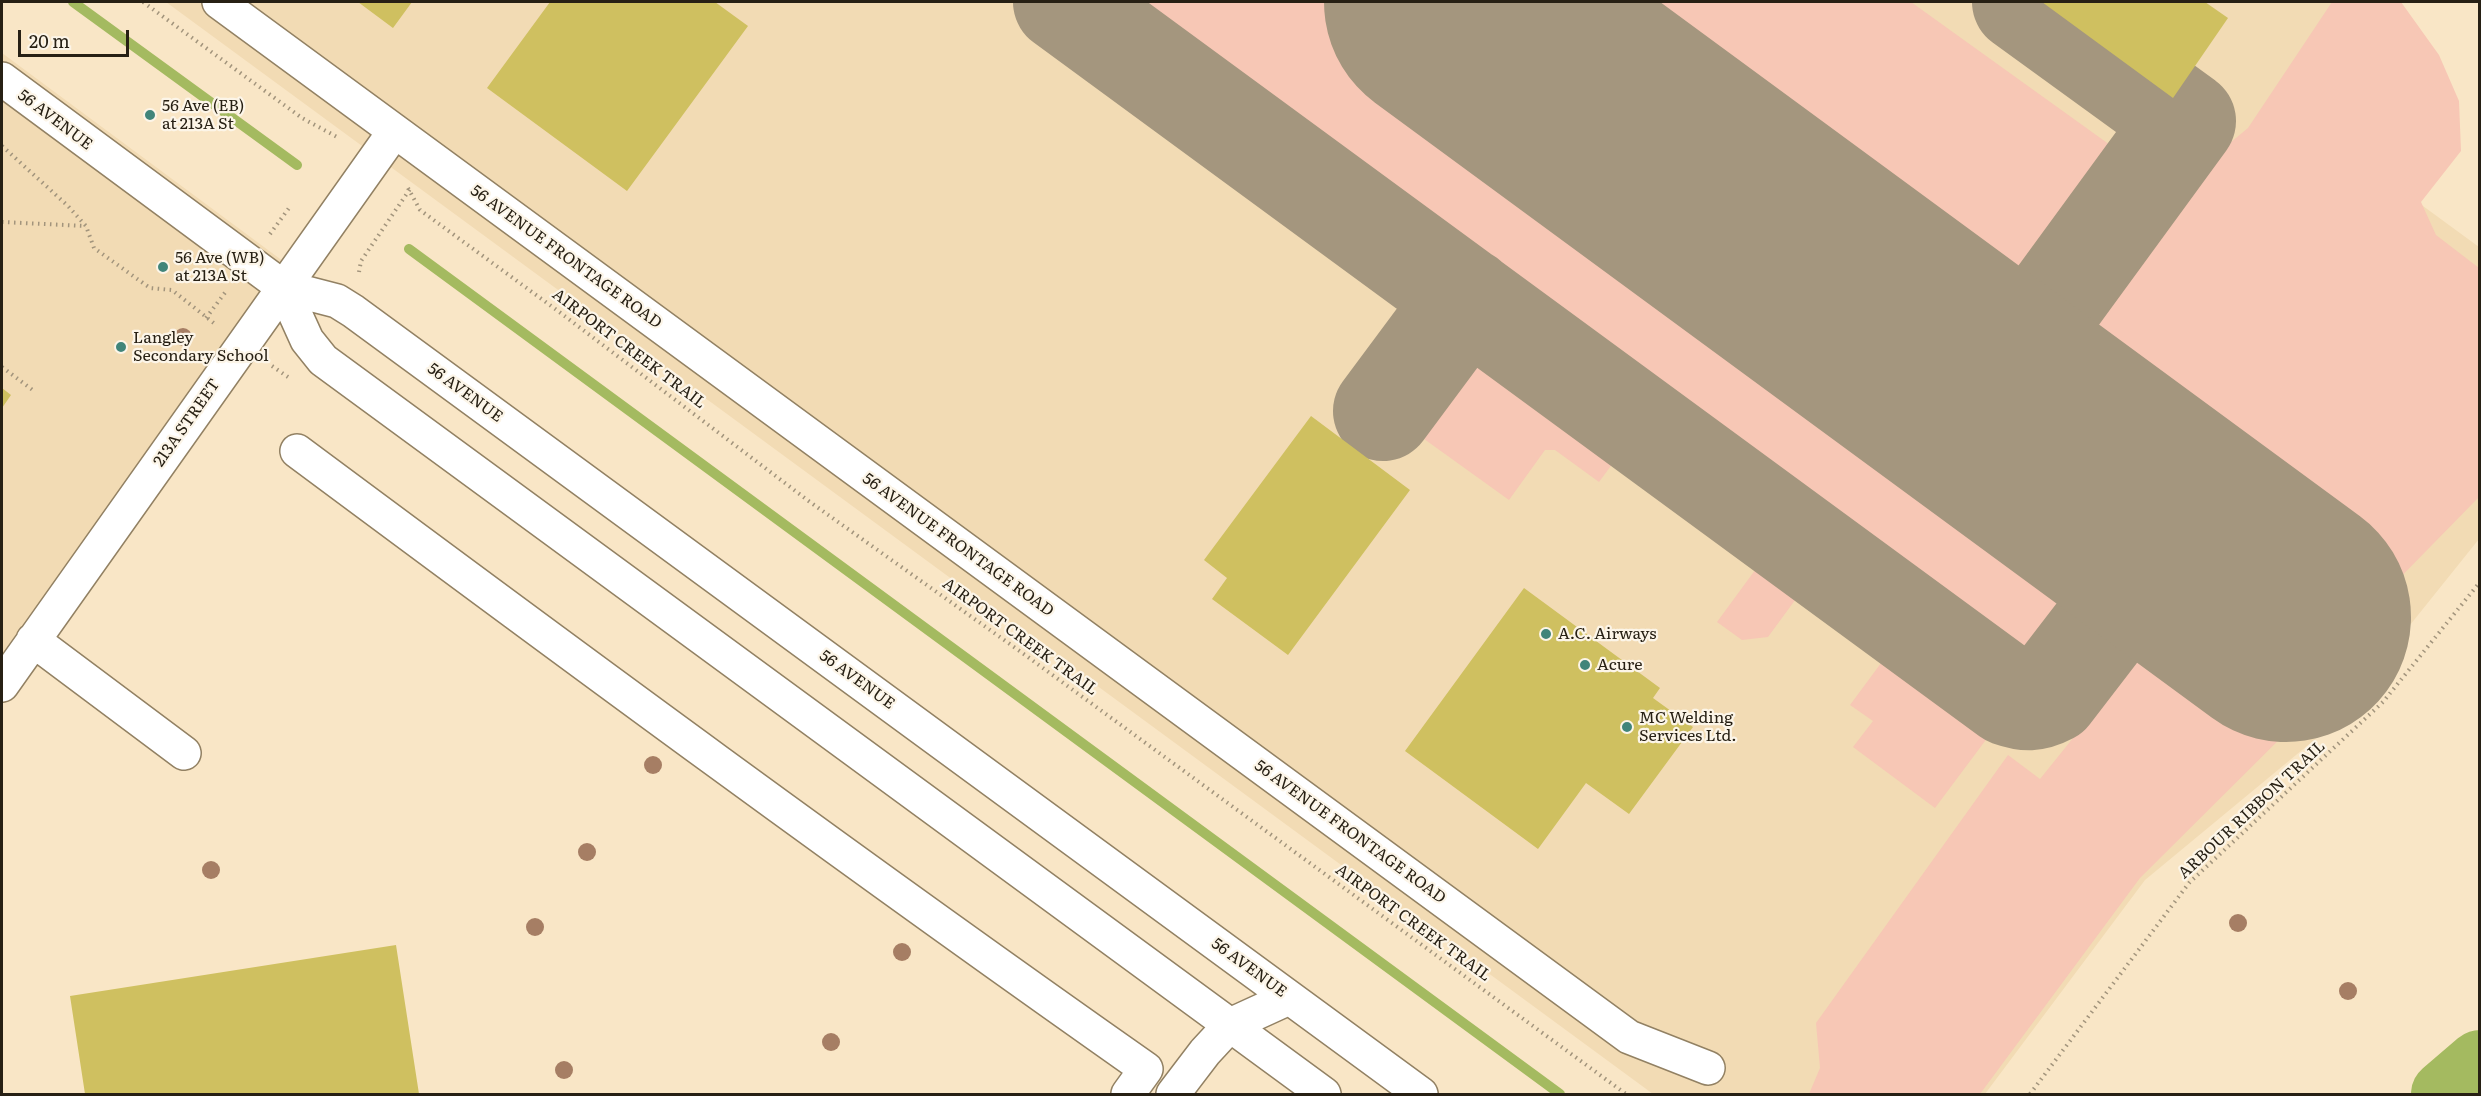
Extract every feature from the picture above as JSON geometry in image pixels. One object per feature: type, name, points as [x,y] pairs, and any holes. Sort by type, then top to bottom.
[{"type":"main road","name":"56 AVENUE FRONTAGE ROAD","points":[[219,2],[1629,1037],[1708,1068]]},
{"type":"main road","name":"56 AVENUE","points":[[2,79],[283,287],[337,301],[353,310],[1421,1095]]},
{"type":"main road","name":"213A STREET","points":[[2,685],[394,132]]},
{"type":"main road","name":"56 AVENUE","points":[[283,287],[307,340],[323,360],[1324,1095]]},
{"type":"main road","points":[[297,452],[946,929],[1146,1069],[1128,1095]]},
{"type":"main road","points":[[33,640],[184,753]]},
{"type":"main road","points":[[1173,1095],[1205,1052],[1230,1025],[1289,998]]},
{"type":"path","points":[[143,2],[302,118],[344,140]]},
{"type":"path","points":[[2,146],[67,205],[86,226],[94,248],[150,288],[172,290],[206,318]]},
{"type":"path","name":"AIRPORT CREEK TRAIL","points":[[361,261],[410,189],[420,210],[558,311],[810,502],[1021,652],[1626,1095]]},
{"type":"path","points":[[2,222],[86,226]]},
{"type":"path","points":[[2,367],[34,390]]},
{"type":"path","name":"ARBOUR RIBBON TRAIL","points":[[2030,1095],[2188,883],[2383,702],[2480,582]]},
{"type":"shaded area","points":[[166,2],[2358,2],[2285,105],[2479,247],[2479,539],[2325,731],[2145,880],[1985,1094],[1653,1094]]},
{"type":"shaded area","points":[[1096,2],[1337,2],[2076,545],[2074,623],[2060,645],[1994,662]]},
{"type":"shaded area","points":[[1557,2],[1911,2],[2124,155],[2001,328]]},
{"type":"shaded area","points":[[2332,2],[2401,2],[2439,55],[2459,101],[2461,151],[2421,202],[2436,235],[2479,268],[2479,497],[2336,643],[2319,700],[2140,878],[1980,1094],[1809,1094],[1820,1068],[1816,1023],[2008,755],[2040,779],[2136,660],[2211,643],[2251,672],[2327,574],[2047,362],[2172,191],[2248,128]]},
{"type":"shaded area","name":"Langley Secondary School","points":[[2,53],[295,270],[2,665]]},
{"type":"shaded area","points":[[1459,337],[1619,455],[1599,482],[1555,450],[1545,450],[1509,500],[1413,431],[1407,407]]},
{"type":"shaded area","points":[[1761,562],[1801,592],[1768,637],[1742,640],[1717,622]]},
{"type":"shaded area","points":[[1887,655],[1991,733],[1935,808],[1853,747],[1873,721],[1850,705]]},
{"type":"building","points":[[358,2],[412,2],[393,28]]},
{"type":"building","points":[[550,2],[715,2],[748,26],[627,191],[487,88]]},
{"type":"building","points":[[2042,2],[2205,2],[2228,18],[2173,98]]},
{"type":"building","points":[[2,388],[11,395],[2,408]]},
{"type":"building","points":[[1311,416],[1410,490],[1288,655],[1212,599],[1227,578],[1204,560]]},
{"type":"building","points":[[1524,588],[1660,688],[1653,698],[1693,727],[1629,814],[1586,783],[1538,849],[1405,751]]},
{"type":"building","points":[[396,945],[419,1094],[85,1094],[70,996]]},
{"type":"waterway","points":[[73,2],[297,165]]},
{"type":"waterway","points":[[409,249],[1560,1094]]},
{"type":"waterway","points":[[2445,1094],[2480,1064]]},
{"type":"taxiway","points":[[1063,2],[2009,696],[2030,700],[2040,699],[2050,694],[2173,534]]},
{"type":"taxiway","points":[[1985,396],[2186,121],[2022,2]]},
{"type":"taxiway","points":[[1383,411],[1467,298]]},
{"type":"runway","points":[[1449,2],[2286,617]]},
{"type":"place","name":"56 Ave (EB) at 213A St","points":[[150,115]]},
{"type":"place","name":"56 Ave (WB) at 213A St","points":[[163,267]]},
{"type":"place","name":"Langley Secondary School","points":[[121,347]]},
{"type":"place","name":"A.C. Airways","points":[[1546,634]]},
{"type":"place","name":"Acure","points":[[1585,665]]},
{"type":"place","name":"MC Welding Services Ltd.","points":[[1627,727]]}]
